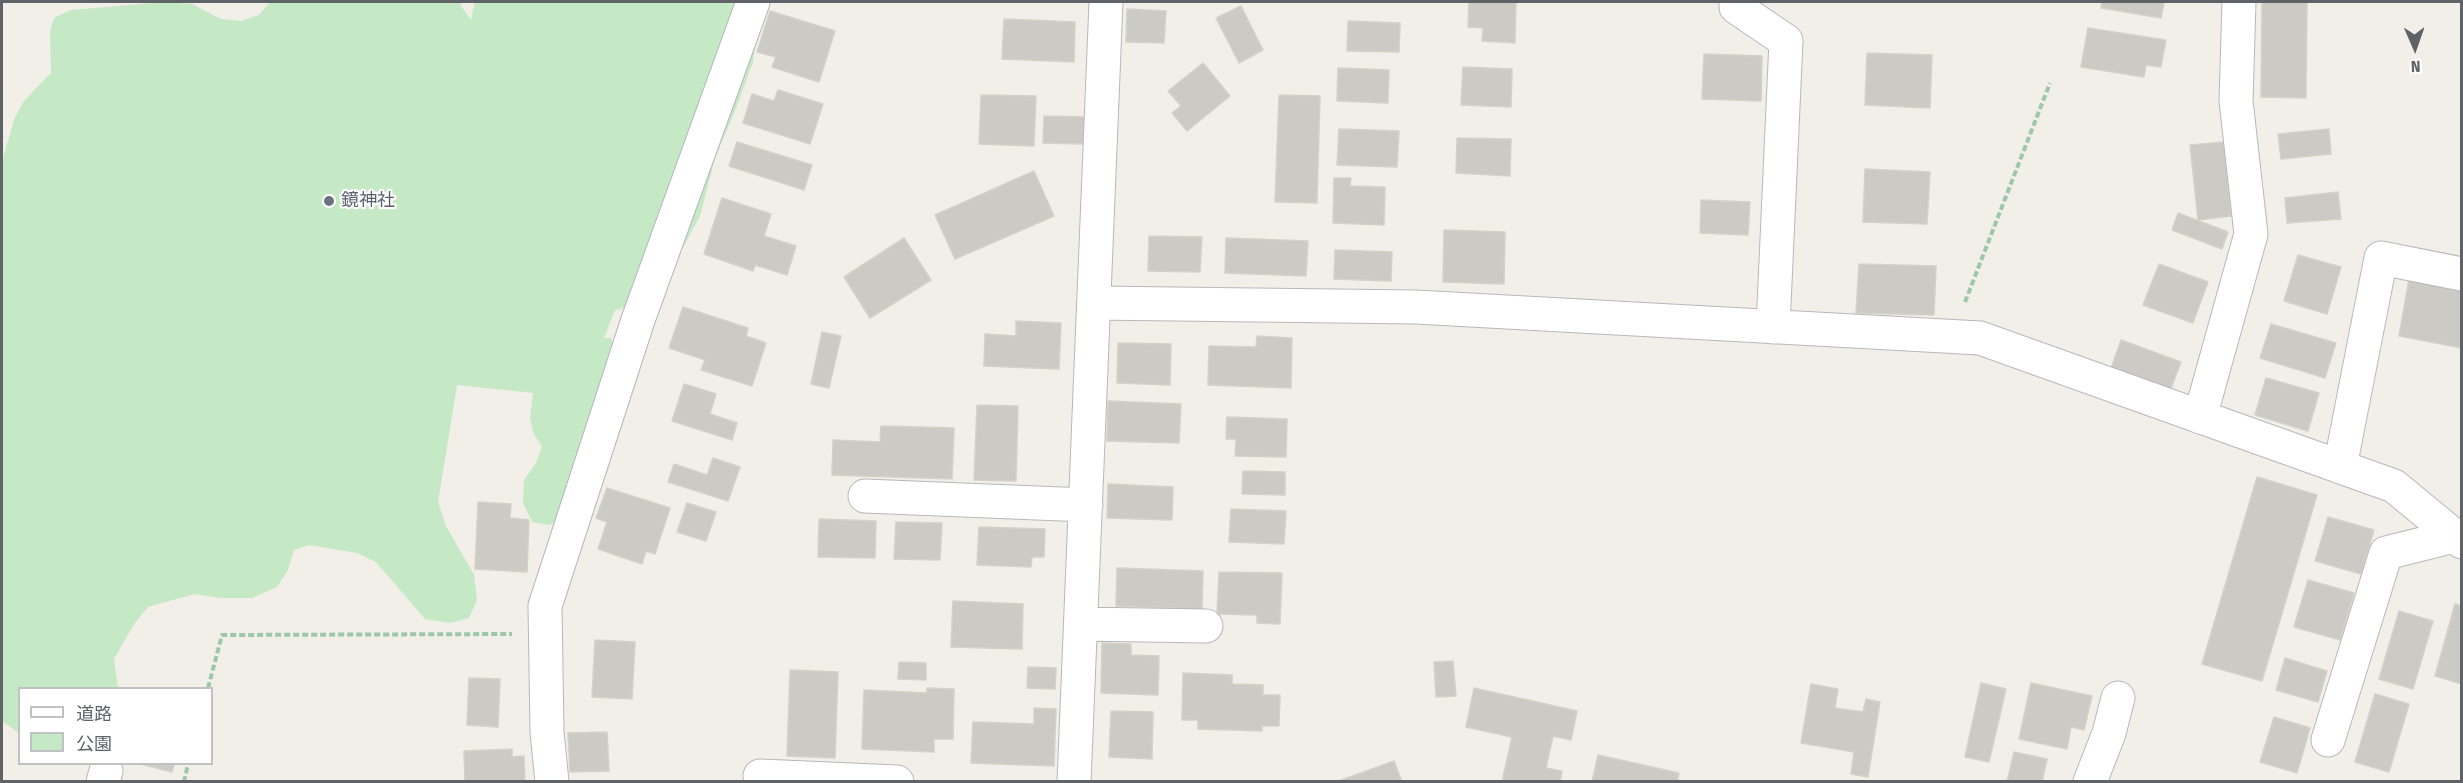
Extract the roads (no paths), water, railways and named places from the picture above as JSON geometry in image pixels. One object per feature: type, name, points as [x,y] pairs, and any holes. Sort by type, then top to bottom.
[{"type":"street","points":[[552,782],[547,732],[545,606],[634,331],[753,2]]},
{"type":"street","points":[[1074,782],[1106,2]]},
{"type":"street","points":[[1736,2],[1736,7],[1786,41],[1773,327]]},
{"type":"street","points":[[2200,417],[2251,234],[2236,101],[2239,2]]},
{"type":"street","points":[[2340,467],[2381,258],[2462,274]]},
{"type":"street","points":[[1094,303],[1416,307],[1980,338],[2394,486],[2458,539]]},
{"type":"street","points":[[865,496],[1086,505]]},
{"type":"street","points":[[2328,740],[2386,553],[2458,539]]},
{"type":"street","points":[[1081,624],[1206,626]]},
{"type":"street","points":[[2090,782],[2109,733],[2118,698]]},
{"type":"street","points":[[760,776],[897,782]]},
{"type":"place","name":"鏡神社","points":[[329,201]]}]
